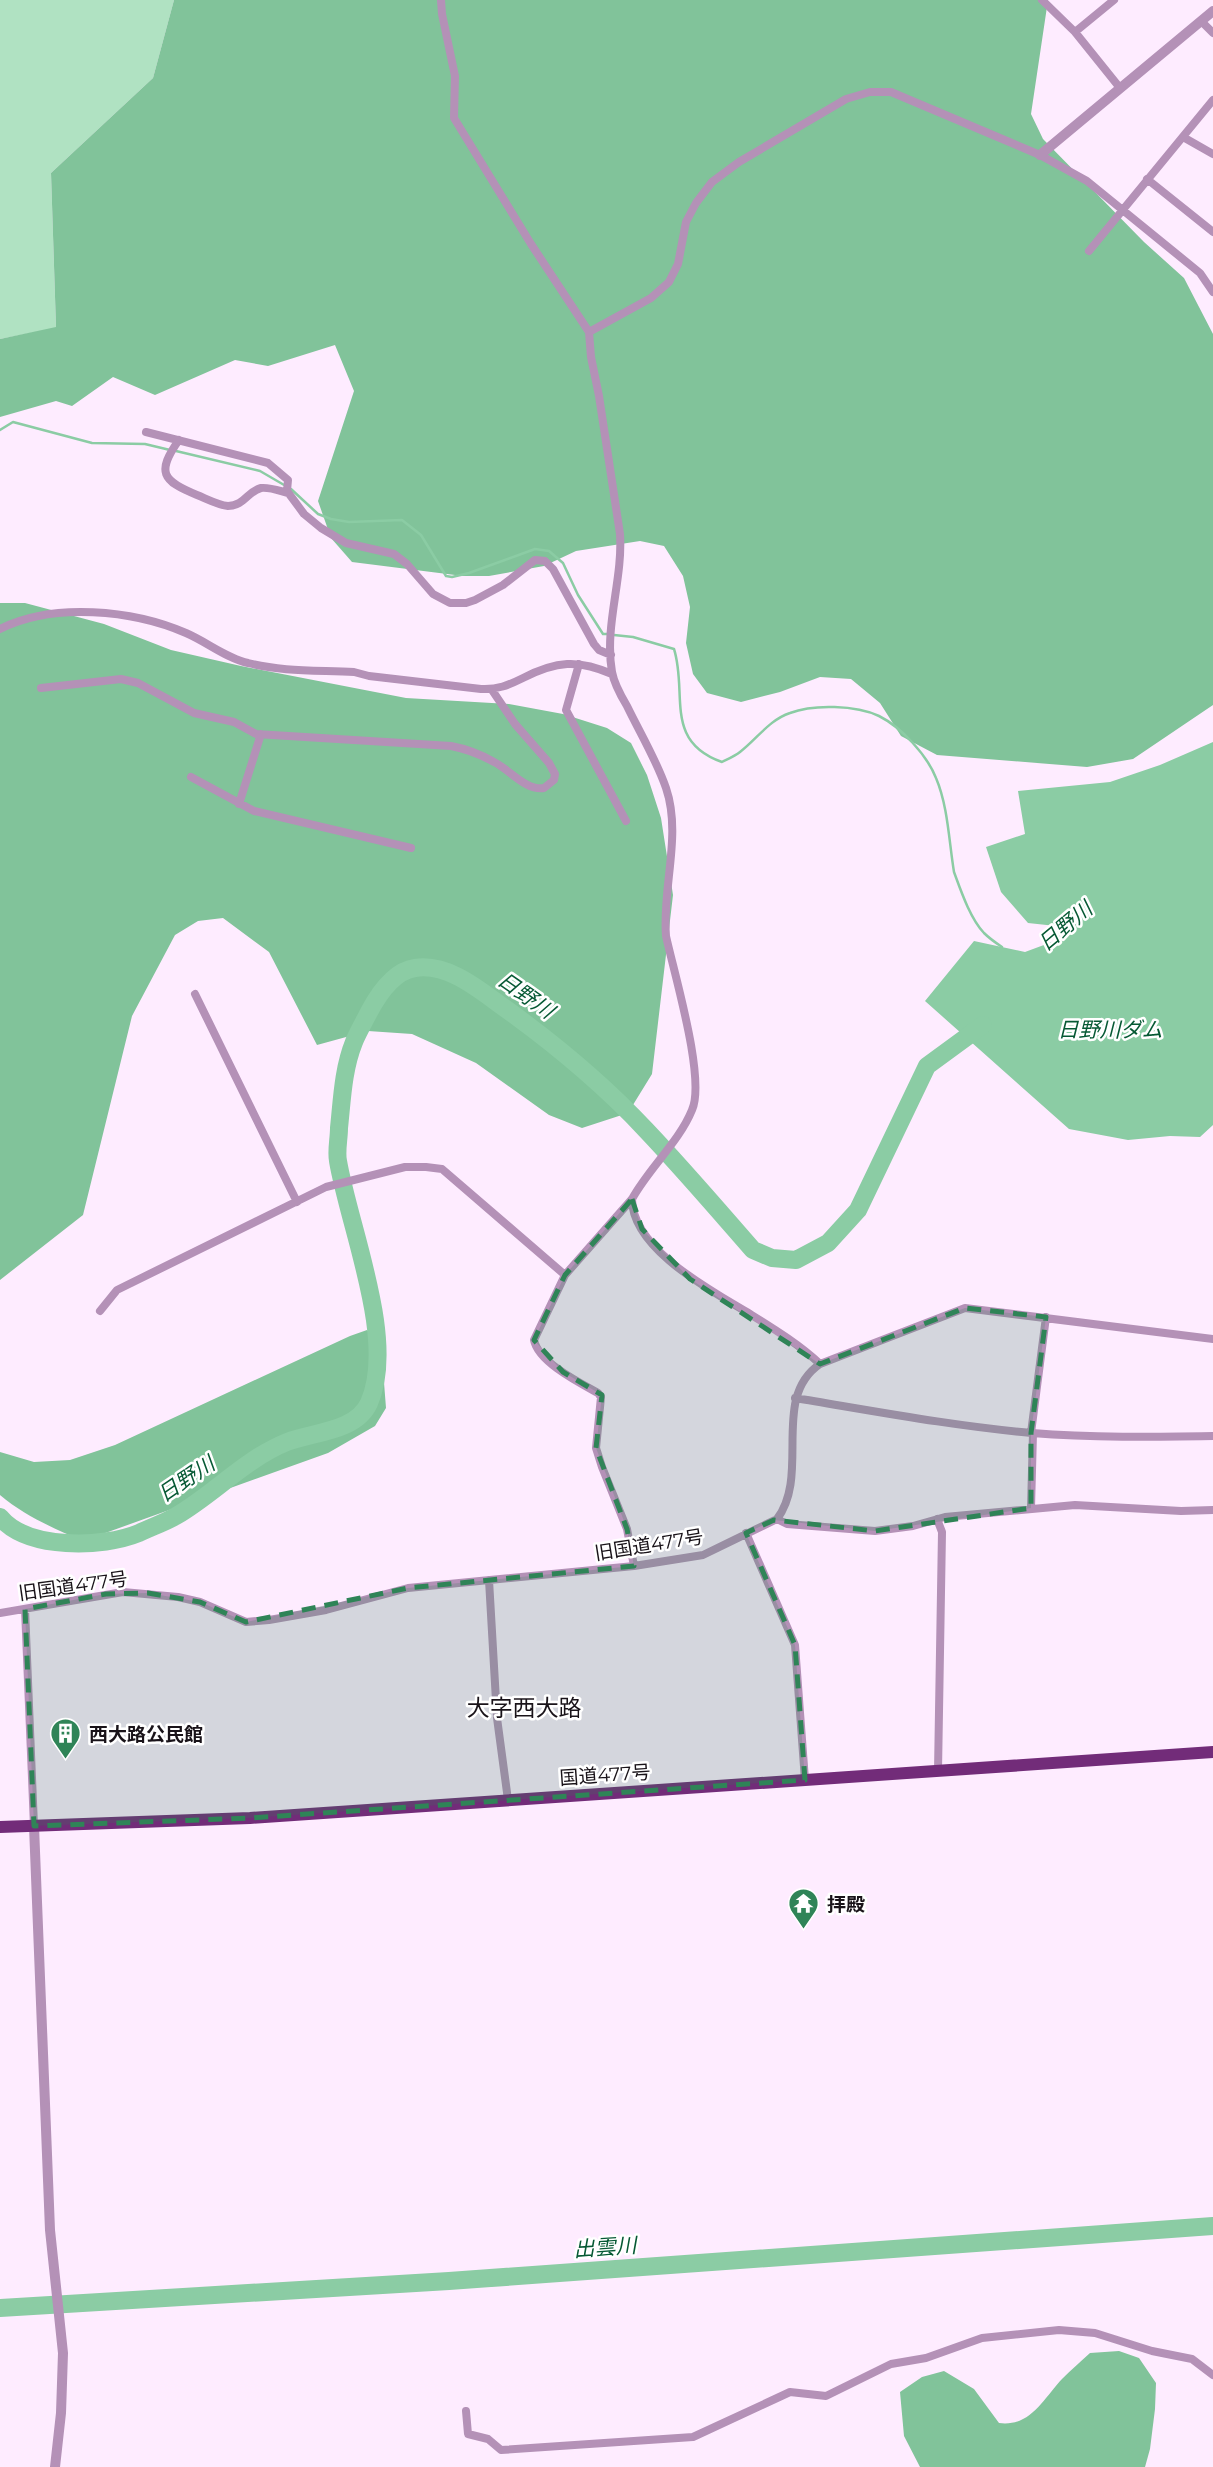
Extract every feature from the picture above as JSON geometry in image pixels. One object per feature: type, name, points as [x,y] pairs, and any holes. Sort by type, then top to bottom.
[{"type":"highway","name":"国道477号","points":[[0,1827],[250,1818],[1213,1752]]},
{"type":"street","points":[[441,0],[455,76],[454,118],[531,244],[589,332],[620,534],[621,554],[610,652],[612,674],[655,762],[666,788],[670,808],[671,843],[664,916],[666,936],[696,1070],[697,1093],[685,1123],[632,1199],[565,1275],[534,1340],[538,1350],[563,1372],[601,1397],[596,1448],[601,1467],[627,1529],[634,1566]]},
{"type":"street","points":[[1042,0],[1075,32],[1120,88]]},
{"type":"street","points":[[1075,32],[1114,0]]},
{"type":"street","points":[[1040,155],[1213,11]]},
{"type":"street","points":[[1201,21],[1213,33]]},
{"type":"street","points":[[589,332],[651,298],[669,282],[678,264],[686,222],[712,182],[739,162],[856,95],[883,90],[1040,155],[1087,181],[1200,273],[1213,292]]},
{"type":"street","points":[[1089,251],[1213,100]]},
{"type":"street","points":[[1182,136],[1213,154]]},
{"type":"street","points":[[1147,179],[1213,232]]},
{"type":"street","points":[[146,432],[268,463],[288,480],[287,492]]},
{"type":"street","points":[[177,442],[168,456],[166,472],[173,485],[219,504],[234,505],[243,502],[261,488],[287,492],[304,514],[321,528],[346,542],[394,554],[407,564],[433,594],[450,603],[475,600],[503,585],[535,560],[545,561],[554,569],[594,644],[599,650],[610,652]]},
{"type":"street","points":[[0,629],[34,617],[77,613],[129,615],[189,634],[251,664],[354,672],[492,690],[541,669],[566,662],[596,667],[612,674]]},
{"type":"street","points":[[579,664],[566,710],[626,821]]},
{"type":"street","points":[[41,688],[121,679],[138,683],[194,713],[233,722],[261,734],[451,746],[470,750],[496,762],[530,786],[544,788],[554,780],[553,769],[515,724],[492,690]]},
{"type":"street","points":[[239,804],[261,734]]},
{"type":"street","points":[[191,777],[254,811],[411,848]]},
{"type":"street","points":[[195,994],[297,1202]]},
{"type":"street","points":[[100,1311],[117,1290],[326,1187],[405,1167],[442,1169],[565,1275]]},
{"type":"street","points":[[632,1199],[632,1208],[642,1229],[662,1253],[690,1279],[750,1314],[809,1353],[820,1364]]},
{"type":"street","points":[[1213,1339],[965,1308],[820,1364],[811,1370],[795,1398],[791,1481],[783,1511],[776,1519],[787,1524],[875,1531],[913,1526],[937,1519],[1075,1505],[1181,1511],[1213,1510]]},
{"type":"street","points":[[1031,1508],[1032,1433],[1046,1317]]},
{"type":"street","points":[[795,1398],[1032,1433],[1092,1437],[1213,1436]]},
{"type":"street","name":"旧国道477号","points":[[0,1613],[106,1594],[148,1593],[200,1602],[246,1622],[269,1620],[408,1588],[634,1566],[703,1555],[776,1519]]},
{"type":"street","points":[[937,1519],[942,1532],[938,1771]]},
{"type":"street","points":[[746,1533],[795,1645],[805,1780]]},
{"type":"street","points":[[489,1580],[497,1718],[508,1801]]},
{"type":"street","points":[[25,1609],[49,2216],[63,2380],[55,2467]]},
{"type":"street","points":[[467,2411],[468,2434],[488,2440],[501,2450],[693,2437],[790,2392],[826,2396],[891,2364],[926,2358],[982,2338],[1059,2330],[1096,2333],[1153,2351],[1192,2359],[1213,2375]]},
{"type":"highlighted area","points":[[632,1199],[642,1229],[690,1279],[820,1364],[965,1308],[1046,1317],[1031,1433],[1031,1508],[875,1531],[774,1520],[746,1533],[795,1645],[805,1780],[250,1818],[34,1826],[25,1609],[106,1594],[148,1593],[200,1602],[246,1622],[408,1588],[634,1566],[627,1529],[596,1448],[602,1395],[563,1372],[534,1340],[565,1275]]},
{"type":"shaded area","points":[[0,0],[174,0],[153,78],[51,173],[56,328],[0,339]]},
{"type":"shaded area","points":[[174,0],[1048,0],[1031,114],[1043,139],[1144,242],[1184,278],[1213,334],[1213,705],[1133,759],[1087,767],[937,755],[901,736],[880,703],[851,679],[820,677],[780,692],[741,702],[707,693],[693,674],[686,643],[690,607],[683,576],[664,546],[640,541],[576,551],[544,566],[489,576],[463,576],[352,562],[331,538],[318,501],[354,391],[335,345],[268,366],[235,360],[155,395],[113,377],[72,406],[56,401],[0,417],[0,339],[56,327],[51,173],[153,78]]},
{"type":"shaded area","points":[[0,603],[25,603],[104,624],[171,650],[241,666],[406,698],[509,704],[563,714],[607,728],[631,743],[647,775],[661,818],[673,895],[652,1074],[628,1113],[582,1128],[549,1115],[476,1063],[412,1034],[368,1031],[317,1045],[269,952],[223,918],[198,921],[175,935],[132,1016],[83,1215],[0,1280]]},
{"type":"shaded area","points":[[367,1330],[381,1344],[386,1408],[375,1426],[328,1453],[83,1541],[29,1515],[0,1495],[0,1452],[34,1462],[70,1460],[115,1445]]},
{"type":"shaded area","points":[[1119,2351],[1139,2358],[1156,2383],[1150,2449],[1145,2467],[920,2467],[904,2436],[900,2392],[922,2377],[944,2371],[974,2389],[999,2423],[1010,2423],[1020,2421],[1035,2410],[1090,2353]]},
{"type":"water","name":"日野川ダム","points":[[1213,742],[1213,1125],[1200,1137],[1170,1136],[1128,1140],[1069,1129],[925,1001],[974,941],[1025,952],[1060,939],[1056,926],[1028,923],[1001,892],[986,847],[1025,834],[1018,791],[1110,782],[1160,765]]},
{"type":"waterway","points":[[0,430],[13,422],[92,443],[145,444],[170,450]]},
{"type":"waterway","points":[[176,451],[260,471],[291,489],[318,514],[331,519],[349,522],[402,520],[421,535],[446,576],[469,573],[535,549],[549,551],[563,563],[578,595],[603,634],[608,634]]},
{"type":"waterway","points":[[614,635],[633,637],[674,649],[685,729],[692,742],[704,753],[722,762],[740,752],[776,720],[799,710],[822,707],[859,710],[879,716],[896,727],[920,751],[932,769],[943,800],[954,872],[963,896],[979,927],[1002,947]]},
{"type":"waterway","name":"日野川","points":[[0,1517],[12,1528],[46,1541],[86,1543],[124,1538],[176,1516],[272,1449],[287,1442],[332,1430],[363,1413],[369,1403],[376,1377],[378,1348],[368,1283],[338,1161],[342,1096],[350,1052],[361,1027],[382,991],[407,970],[427,967],[460,978],[481,990],[538,1033],[576,1063],[629,1113],[753,1250],[772,1258],[796,1260],[828,1243],[858,1210],[927,1066],[983,1025]]},
{"type":"waterway","name":"出雲川","points":[[0,2308],[449,2281],[1213,2226]]},
{"type":"place","name":"西大路公民館","points":[[66,1761]]},
{"type":"place","name":"拝殿","points":[[804,1931]]},
{"type":"district","name":"大字西大路","points":[[524,1708]]}]
